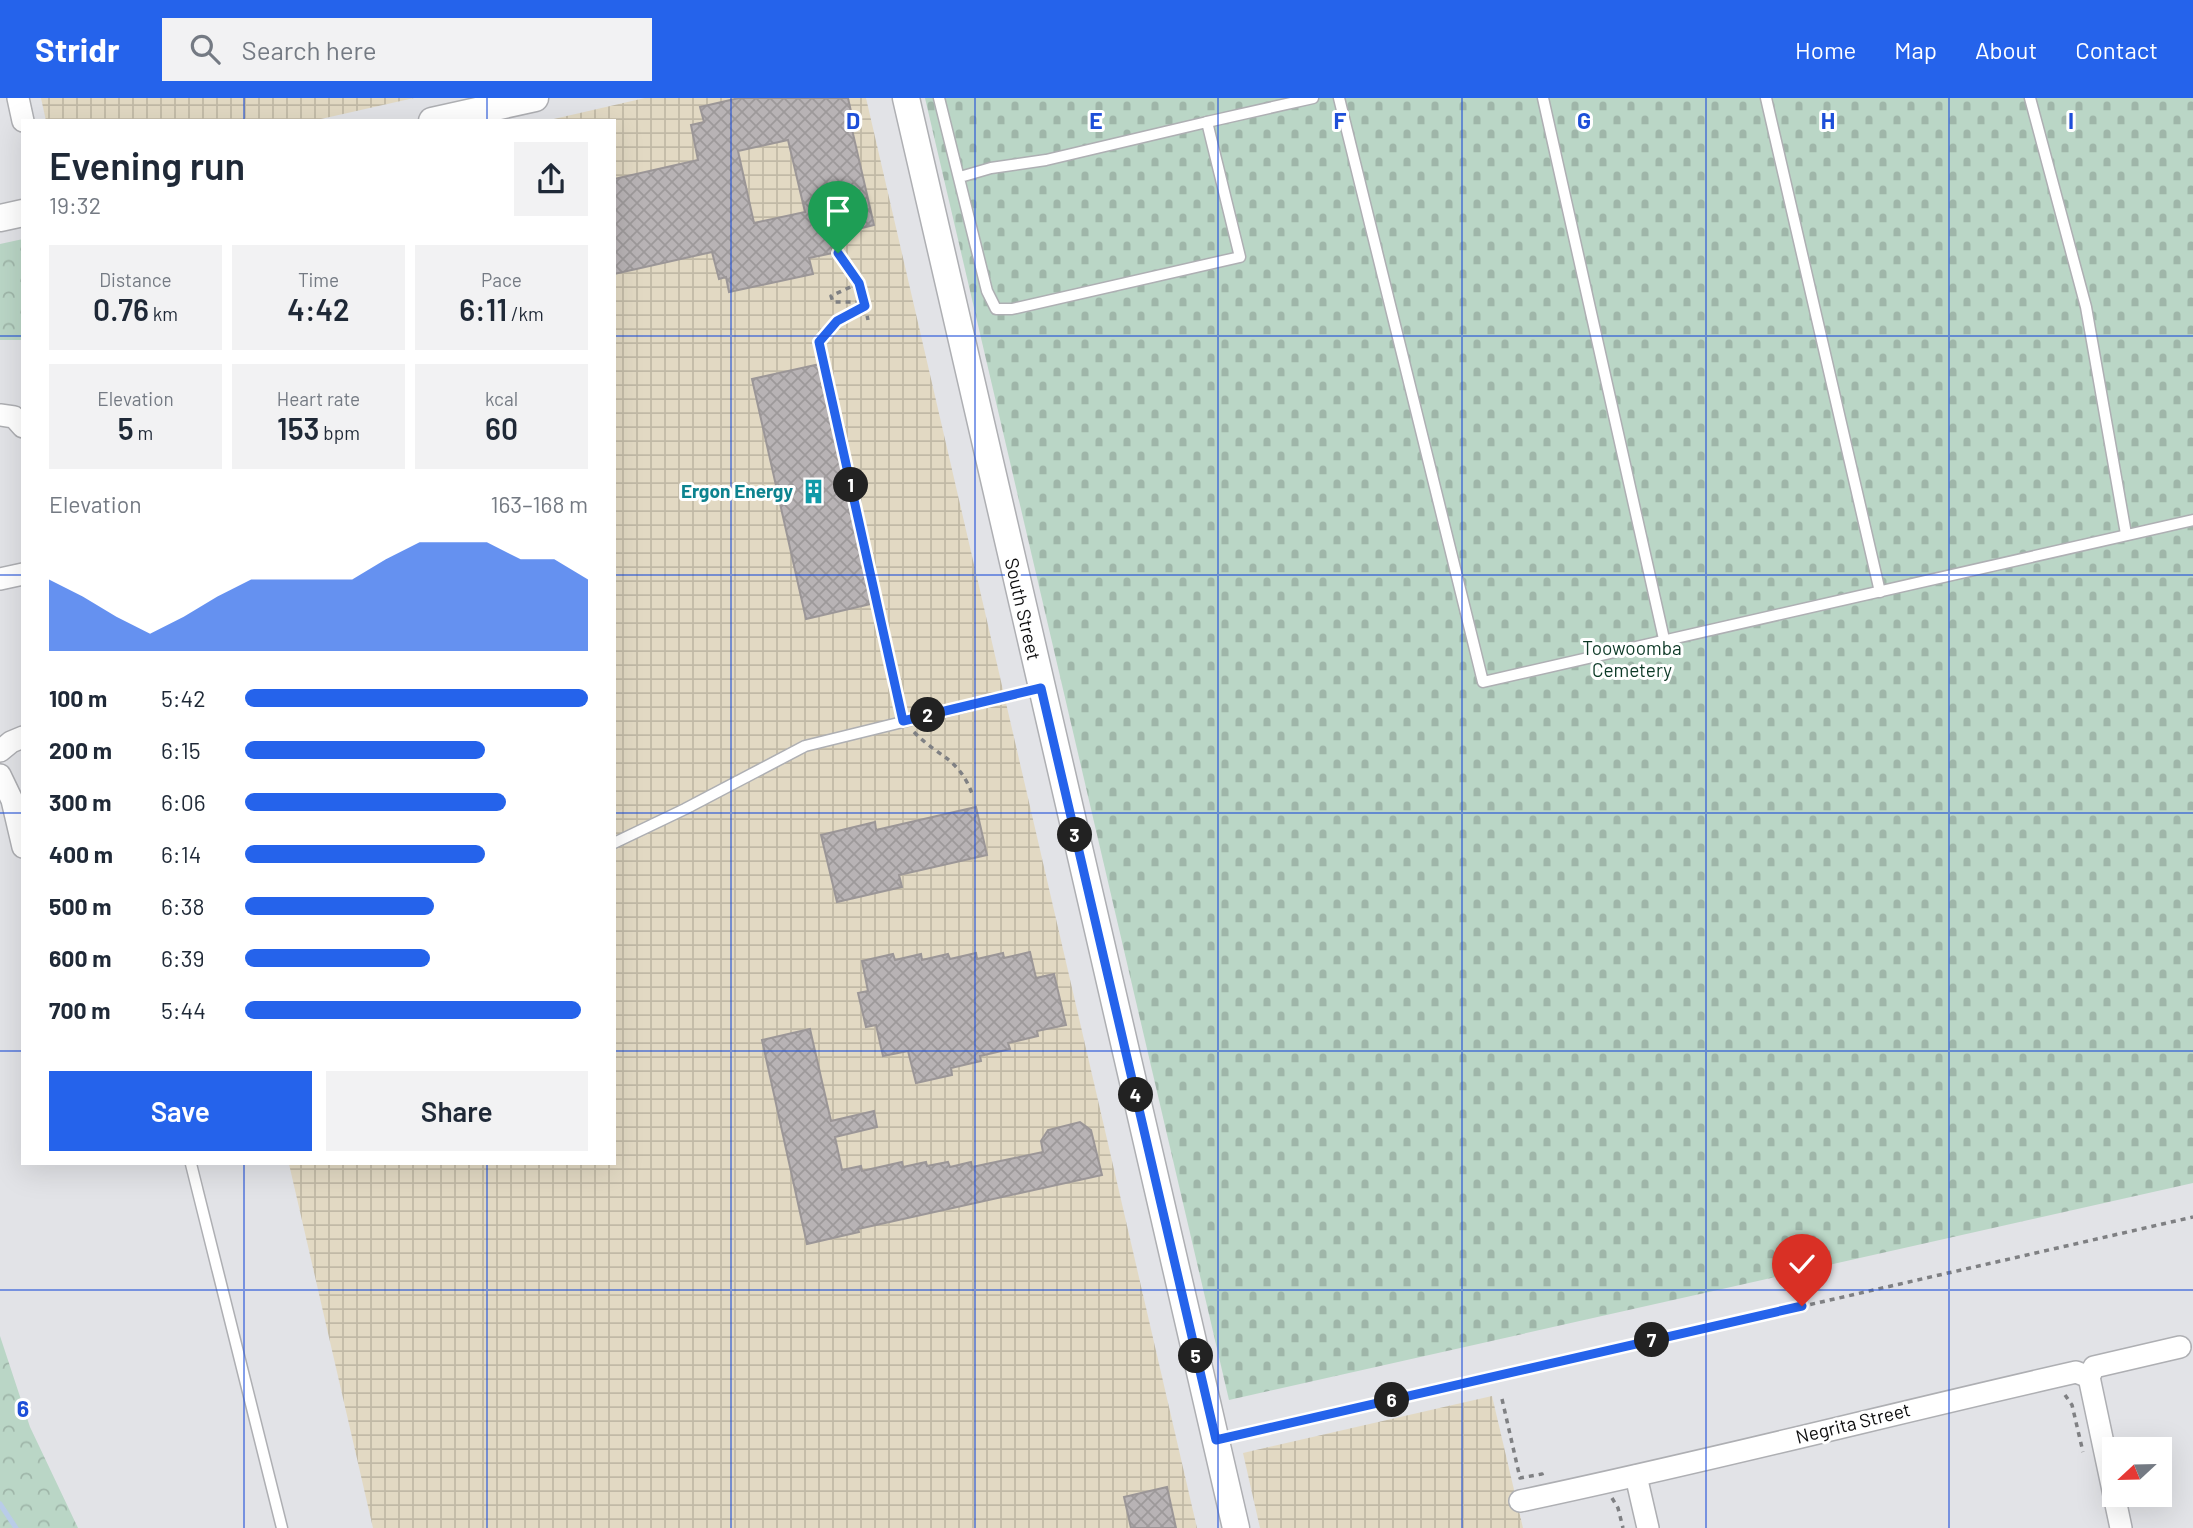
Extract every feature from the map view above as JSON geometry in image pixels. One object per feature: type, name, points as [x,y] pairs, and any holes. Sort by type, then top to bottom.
[{"type":"street","points":[[18,98],[23,119]]},
{"type":"street","points":[[441,119],[535,98]]},
{"type":"street","name":"South Street","points":[[906,98],[1236,1528]]},
{"type":"street","points":[[0,218],[21,213]]},
{"type":"street","points":[[0,415],[14,417],[21,425]]},
{"type":"street","points":[[0,579],[21,574]]},
{"type":"street","points":[[0,751],[21,738]]},
{"type":"street","points":[[0,775],[12,800],[21,838]]},
{"type":"street","name":"Negrita Street","points":[[1520,1501],[2076,1372],[2089,1377],[2094,1367],[2180,1347]]},
{"type":"street","points":[[2089,1377],[2121,1528]]},
{"type":"street","points":[[1636,1476],[1648,1528]]},
{"type":"lane","points":[[939,98],[987,291],[996,309],[1012,309],[1240,257],[1207,122]]},
{"type":"lane","points":[[960,177],[991,168],[1046,160],[1313,98]]},
{"type":"lane","points":[[1339,98],[1483,682],[2193,520]]},
{"type":"lane","points":[[1542,98],[1664,639]]},
{"type":"lane","points":[[1766,98],[1880,592]]},
{"type":"lane","points":[[2030,98],[2086,307],[2126,534]]},
{"type":"lane","points":[[616,842],[805,746],[1041,688]]},
{"type":"lane","points":[[191,1165],[282,1528]]},
{"type":"path","points":[[834,240],[838,253],[859,283],[868,320]]},
{"type":"path","points":[[859,283],[831,296],[833,302],[865,304]]},
{"type":"path","points":[[865,304],[837,321],[819,342],[903,721],[922,741],[952,760],[969,784],[973,796]]},
{"type":"path","points":[[1216,1440],[2193,1217]]},
{"type":"path","points":[[2065,1395],[2072,1405],[2083,1452]]},
{"type":"path","points":[[1502,1399],[1520,1478],[1542,1474],[1548,1495]]},
{"type":"shaded area","points":[[41,98],[414,98],[321,119],[46,119]]},
{"type":"shaded area","points":[[645,98],[866,98],[1197,1528],[373,1528],[289,1165],[616,1165],[616,119],[554,119]]},
{"type":"shaded area","points":[[1492,1396],[1523,1528],[1260,1528],[1243,1453]]},
{"type":"green space","name":"Toowoomba Cemetery","points":[[925,98],[2193,98],[2193,1183],[1229,1400]]},
{"type":"green space","points":[[21,239],[21,340],[0,340],[0,244]]},
{"type":"green space","points":[[0,1336],[30,1427],[78,1528],[0,1528]]},
{"type":"building","points":[[739,98],[848,98],[854,125],[851,125],[874,225],[829,236],[833,253],[809,258],[813,274],[729,292],[726,277],[719,279],[712,252],[616,274],[616,179],[698,160],[691,125],[704,122],[700,107]],"holes":[[[788,140],[805,212],[754,223],[738,151]]]},
{"type":"building","name":"Ergon Energy","points":[[820,364],[875,603],[806,619],[752,379]]},
{"type":"building","points":[[976,807],[987,855],[899,875],[902,887],[837,902],[821,835],[875,822],[876,830]]},
{"type":"building","points":[[1030,952],[1036,978],[1054,974],[1066,1025],[1037,1031],[1038,1036],[1008,1043],[1010,1049],[980,1056],[981,1061],[951,1068],[952,1075],[916,1083],[908,1051],[883,1056],[876,1025],[866,1027],[858,993],[868,991],[862,961],[893,954],[895,960],[921,954],[922,960],[948,954],[950,959],[976,953],[977,959],[1003,953],[1004,958]]},
{"type":"building","points":[[810,1029],[831,1121],[874,1111],[877,1127],[835,1137],[842,1170],[861,1166],[862,1171],[902,1162],[903,1167],[926,1162],[927,1166],[948,1162],[950,1167],[971,1162],[972,1167],[1043,1152],[1041,1141],[1048,1130],[1080,1122],[1091,1130],[1102,1175],[858,1229],[859,1232],[807,1244],[762,1040]]},
{"type":"building","points":[[1167,1487],[1176,1528],[1131,1528],[1124,1497]]},
{"type":"waterway","points":[[0,1504],[16,1528]]},
{"type":"place","name":"Ergon Energy","points":[[813,491]]},
{"type":"route","points":[[838,253],[859,283],[865,306],[837,321],[819,342],[903,721],[1041,688],[1216,1440],[1802,1306]]}]
